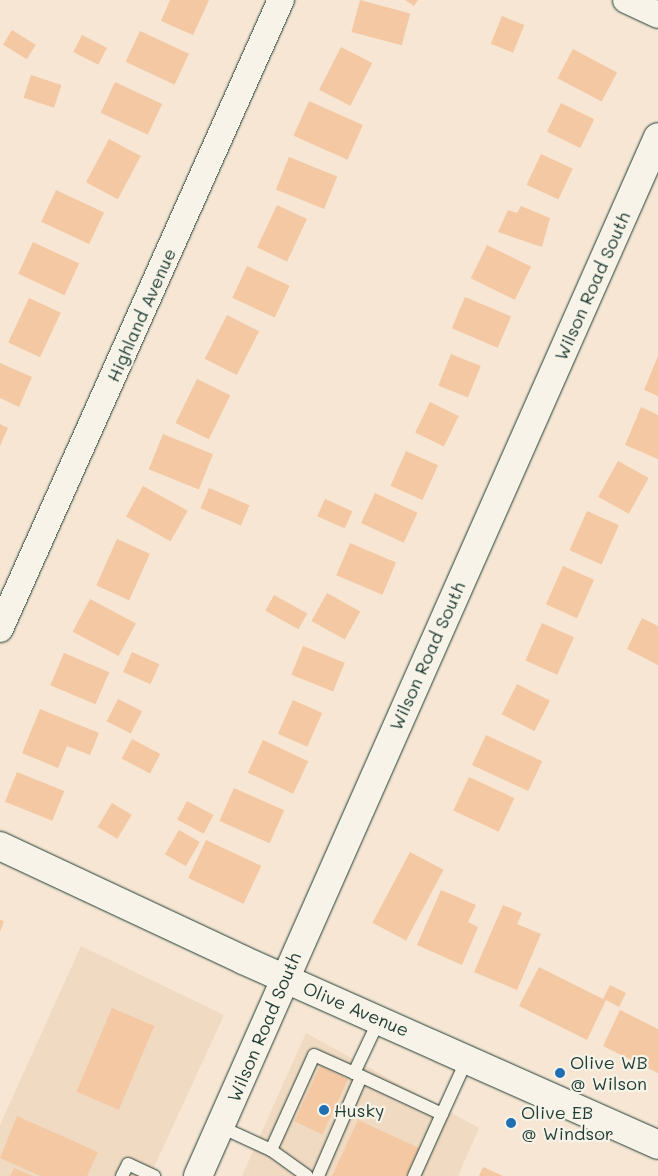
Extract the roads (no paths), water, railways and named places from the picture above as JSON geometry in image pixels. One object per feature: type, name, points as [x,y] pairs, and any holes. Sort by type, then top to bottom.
[{"type":"main road","name":"Wilson Road South","points":[[198,1176],[658,137]]},
{"type":"main road","name":"Olive Avenue","points":[[0,846],[284,979],[380,1018],[468,1057],[658,1145]]},
{"type":"street","name":"Highland Avenue","points":[[0,629],[281,0]]},
{"type":"street","points":[[626,0],[658,15]]},
{"type":"lane","points":[[318,1176],[342,1107],[358,1075],[380,1018]]},
{"type":"lane","points":[[271,1150],[304,1089],[314,1055],[442,1114]]},
{"type":"lane","points":[[414,1176],[468,1057]]},
{"type":"lane","points":[[221,1127],[271,1150],[307,1176]]},
{"type":"lane","points":[[122,1176],[128,1164],[154,1176]]},
{"type":"place","name":"Olive WB @ Wilson","points":[[560,1073]]},
{"type":"place","name":"Husky","points":[[324,1110]]},
{"type":"place","name":"Olive EB @ Windsor","points":[[511,1123]]}]
